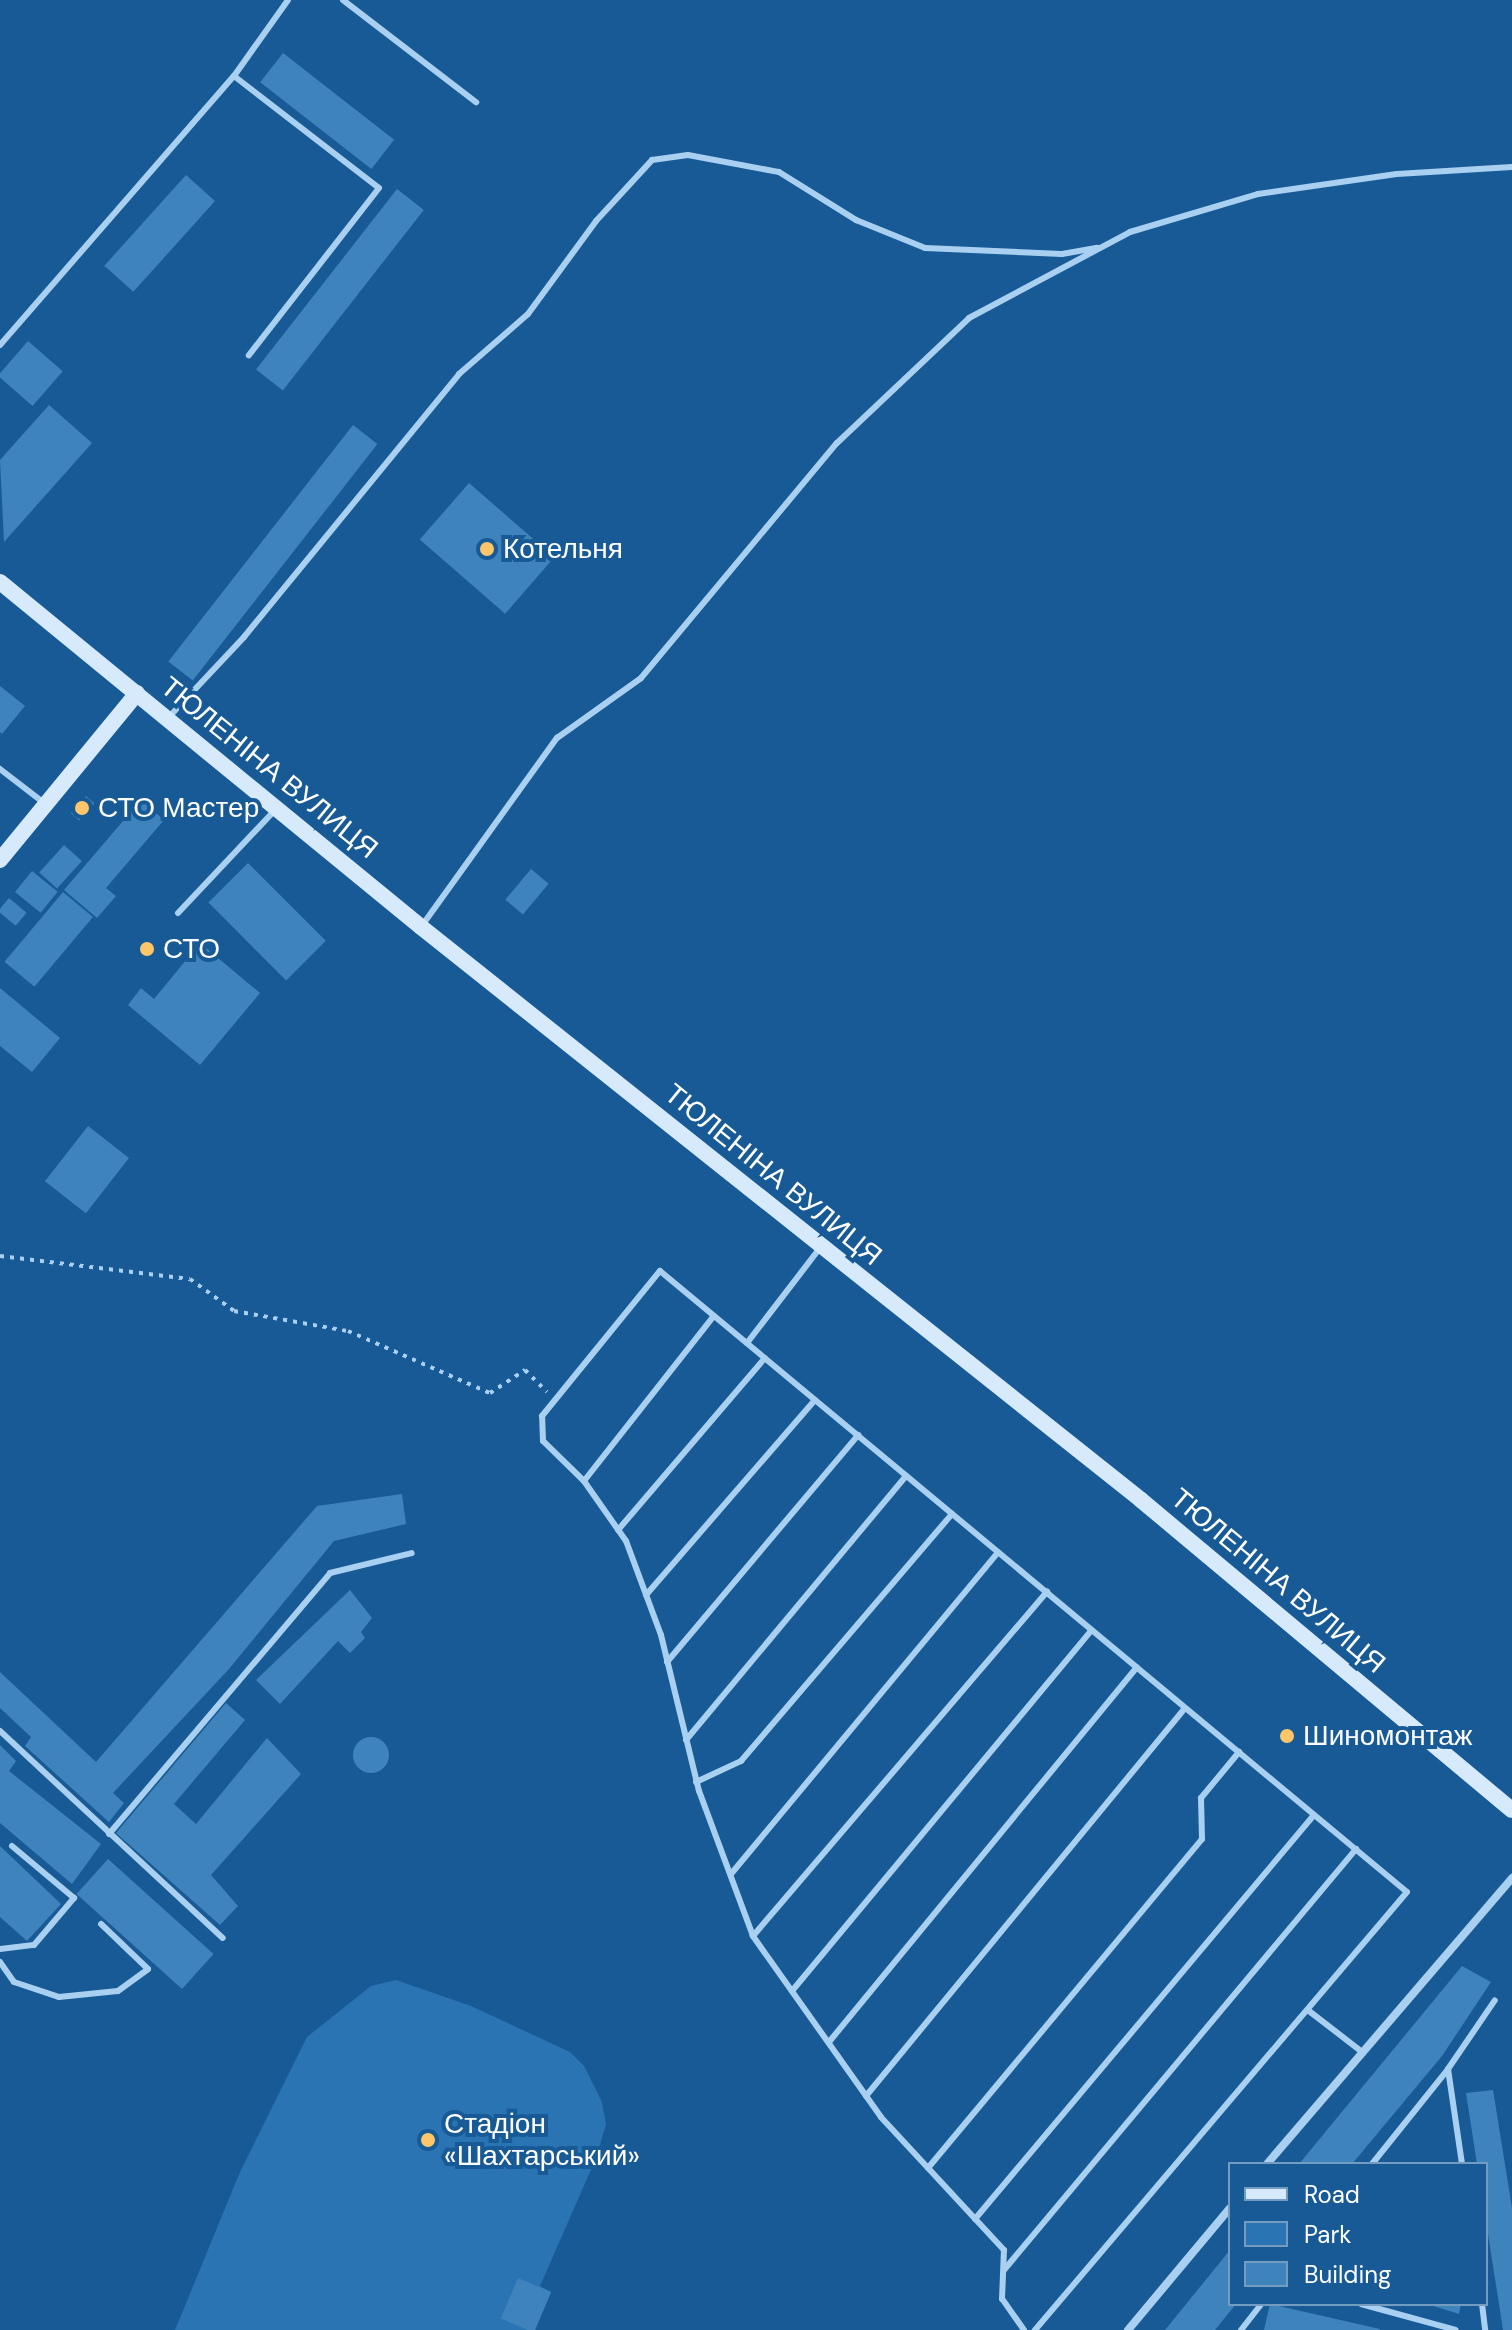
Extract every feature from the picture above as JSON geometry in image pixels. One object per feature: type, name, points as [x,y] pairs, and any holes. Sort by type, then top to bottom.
[{"type":"street","name":"ТЮЛЕНІНА ВУЛИЦЯ","points":[[0,582],[278,806],[421,927],[1141,1500],[1512,1810]]},
{"type":"street","points":[[0,860],[137,693]]},
{"type":"street","points":[[1269,2162],[1512,1878]]},
{"type":"street","points":[[1128,2330],[1228,2210]]},
{"type":"lane","points":[[0,345],[234,76],[288,0]]},
{"type":"lane","points":[[343,0],[476,102]]},
{"type":"lane","points":[[234,76],[379,188],[249,355]]},
{"type":"lane","points":[[168,718],[244,637],[459,374],[528,314],[596,221],[652,160],[688,155],[779,172],[856,220],[925,248],[1062,254],[1104,246]]},
{"type":"lane","points":[[421,927],[557,738],[641,678],[837,443],[969,318],[1130,232],[1258,194],[1397,174],[1512,167]]},
{"type":"lane","points":[[0,769],[46,805]]},
{"type":"lane","points":[[178,913],[278,806]]},
{"type":"lane","points":[[747,1343],[821,1247]]},
{"type":"lane","points":[[1024,2330],[1002,2299],[1004,2250],[866,2096],[753,1936],[696,1782],[667,1662],[646,1595],[618,1530],[584,1481],[543,1441],[542,1416],[660,1271],[1407,1892],[1035,2330]]},
{"type":"lane","points":[[584,1481],[714,1316]]},
{"type":"lane","points":[[618,1530],[765,1358]]},
{"type":"lane","points":[[646,1595],[815,1400]]},
{"type":"lane","points":[[667,1662],[858,1435]]},
{"type":"lane","points":[[686,1740],[906,1476]]},
{"type":"lane","points":[[696,1782],[741,1761],[952,1514]]},
{"type":"lane","points":[[731,1874],[998,1552]]},
{"type":"lane","points":[[109,1834],[330,1573],[412,1553]]},
{"type":"lane","points":[[753,1936],[1047,1592]]},
{"type":"lane","points":[[792,1991],[1092,1630]]},
{"type":"lane","points":[[829,2042],[1137,1667]]},
{"type":"lane","points":[[866,2096],[1185,1708]]},
{"type":"lane","points":[[0,1731],[223,1938]]},
{"type":"lane","points":[[928,2168],[1202,1839],[1201,1798],[1239,1752]]},
{"type":"lane","points":[[975,2219],[1314,1815]]},
{"type":"lane","points":[[0,1949],[34,1945],[74,1898],[12,1846]]},
{"type":"lane","points":[[1003,2272],[1356,1849]]},
{"type":"lane","points":[[0,1962],[14,1982],[59,1997],[118,1991],[148,1969],[101,1924]]},
{"type":"lane","points":[[1374,2162],[1448,2069],[1495,2000]]},
{"type":"lane","points":[[1309,2011],[1361,2051]]},
{"type":"lane","points":[[1448,2069],[1462,2162]]},
{"type":"lane","points":[[1241,2330],[1259,2306]]},
{"type":"lane","points":[[1368,2306],[1456,2330]]},
{"type":"lane","points":[[1482,2306],[1485,2330]]},
{"type":"path","points":[[0,1256],[190,1279],[234,1311],[348,1331],[490,1393],[525,1370],[555,1399]]},
{"type":"green space","name":"Стадіон «Шахтарський»","points":[[396,1980],[471,2006],[570,2052],[584,2066],[602,2102],[606,2124],[597,2156],[540,2286],[551,2292],[535,2330],[175,2330],[240,2172],[307,2037],[371,1986]]},
{"type":"building","points":[[283,53],[394,140],[371,169],[260,82]]},
{"type":"building","points":[[186,175],[215,201],[133,292],[104,266]]},
{"type":"building","points":[[397,189],[424,210],[283,390],[256,369]]},
{"type":"building","points":[[28,341],[63,371],[33,406],[0,378],[0,373]]},
{"type":"building","points":[[49,405],[92,443],[4,542],[0,460]]},
{"type":"building","points":[[353,425],[377,444],[193,680],[168,661]]},
{"type":"building","name":"Котельня","points":[[469,483],[554,557],[505,614],[420,540]]},
{"type":"building","points":[[0,686],[25,706],[2,734],[0,732]]},
{"type":"building","name":"СТО Мастер","points":[[86,796],[94,803],[79,821],[71,813]]},
{"type":"building","points":[[141,800],[164,820],[106,888],[116,896],[97,918],[64,890]]},
{"type":"building","points":[[64,845],[82,861],[57,889],[39,872]]},
{"type":"building","points":[[248,863],[326,941],[286,980],[208,903]]},
{"type":"building","points":[[531,869],[549,884],[523,914],[505,900]]},
{"type":"building","points":[[32,871],[58,892],[41,913],[15,892]]},
{"type":"building","points":[[63,892],[93,917],[34,987],[5,962]]},
{"type":"building","points":[[9,898],[27,913],[16,926],[0,913]]},
{"type":"building","points":[[200,943],[260,993],[200,1065],[128,1005],[141,988],[154,999]]},
{"type":"building","points":[[0,988],[60,1038],[32,1072],[0,1046]]},
{"type":"building","points":[[88,1126],[129,1158],[86,1213],[45,1181]]},
{"type":"building","points":[[402,1494],[406,1524],[334,1541],[229,1669],[113,1793],[124,1803],[109,1822],[25,1746],[31,1737],[0,1708],[0,1672],[96,1762],[317,1506]]},
{"type":"building","points":[[350,1590],[372,1618],[361,1632],[365,1638],[350,1653],[338,1641],[280,1704],[256,1680]]},
{"type":"building","points":[[226,1703],[245,1720],[174,1804],[196,1824],[267,1738],[301,1774],[211,1875],[238,1906],[220,1925],[116,1833]]},
{"type":"building","points":[[371,1737],[384,1742],[389,1755],[384,1768],[371,1773],[358,1768],[353,1755],[358,1742]]},
{"type":"building","points":[[0,1745],[16,1761],[9,1771],[101,1844],[72,1884],[0,1823]]},
{"type":"building","points":[[0,1846],[61,1904],[27,1941],[0,1917]]},
{"type":"building","points":[[108,1859],[214,1954],[182,1989],[77,1894]]},
{"type":"building","points":[[1462,1966],[1491,1982],[1442,2056],[1354,2162],[1301,2162]]},
{"type":"building","points":[[1493,2090],[1512,2208],[1512,2330],[1503,2330],[1488,2234],[1488,2162],[1477,2162],[1466,2093]]},
{"type":"building","points":[[1228,2252],[1228,2306],[1234,2306],[1215,2330],[1165,2330]]},
{"type":"building","points":[[518,2278],[551,2292],[535,2330],[501,2319]]},
{"type":"building","points":[[1270,2306],[1380,2329],[1380,2330],[1264,2330]]},
{"type":"building","points":[[1433,2306],[1461,2306],[1459,2314]]},
{"type":"place","name":"Котельня","points":[[487,549]]},
{"type":"place","name":"СТО Мастер","points":[[82,808]]},
{"type":"place","name":"СТО","points":[[147,949]]},
{"type":"place","name":"Шиномонтаж","points":[[1287,1736]]},
{"type":"place","name":"Стадіон «Шахтарський»","points":[[428,2140]]}]
